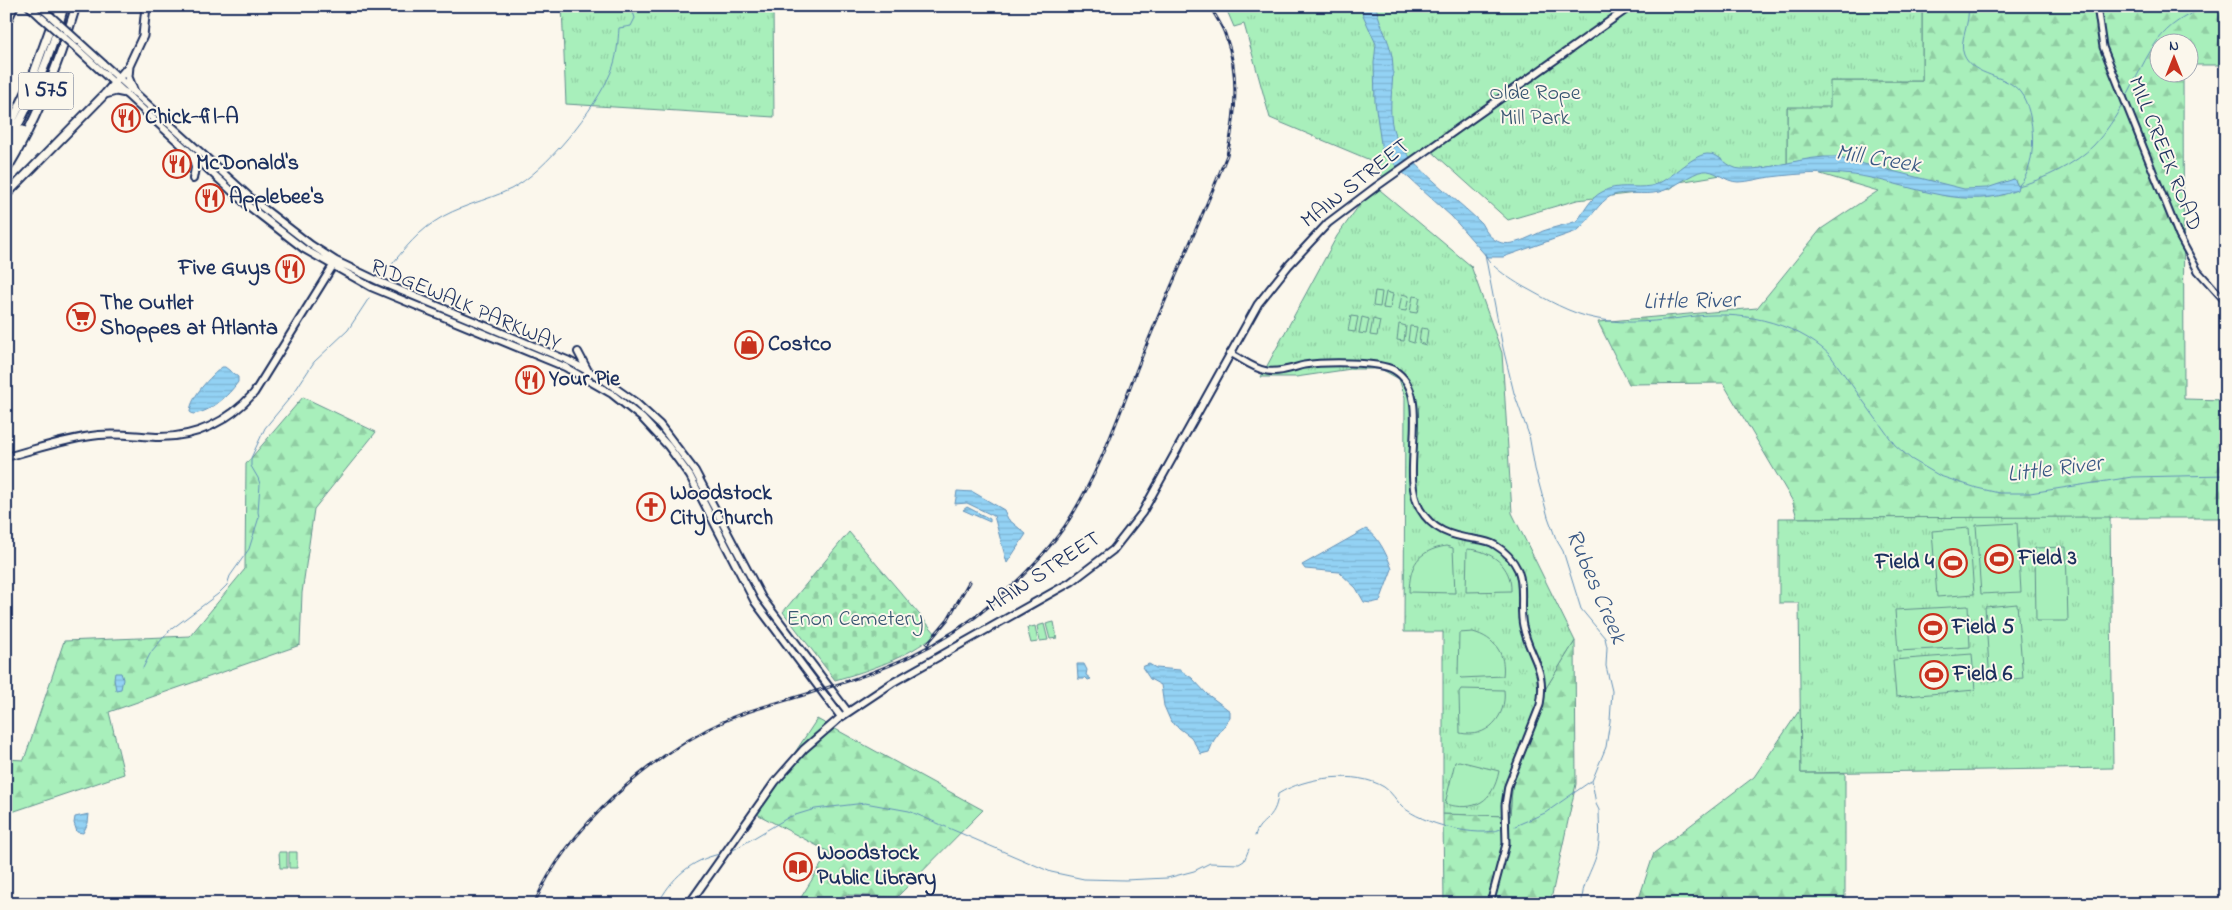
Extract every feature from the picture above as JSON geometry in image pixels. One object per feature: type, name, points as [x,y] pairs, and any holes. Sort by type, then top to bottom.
[{"type":"highway","points":[[6,23],[14,6]]},
{"type":"highway","name":"I 575","points":[[6,134],[30,84],[58,6]]},
{"type":"highway","points":[[6,148],[22,120],[40,76],[64,6]]},
{"type":"highway","name":"I 575","points":[[6,171],[32,122],[50,80],[76,6]]},
{"type":"highway","points":[[6,195],[105,94],[129,66],[143,36],[146,6]]},
{"type":"highway","points":[[105,94],[116,91],[130,93],[129,66]]},
{"type":"highway","points":[[6,160],[50,80]]},
{"type":"main road","name":"RIDGEWALK PARKWAY","points":[[29,6],[76,48],[117,80]]},
{"type":"main road","name":"MAIN STREET","points":[[689,904],[775,782],[804,749],[841,717],[892,682],[1071,582],[1113,550],[1142,513],[1258,304],[1289,264],[1328,223],[1377,186],[1631,6]]},
{"type":"main road","name":"RIDGEWALK PARKWAY","points":[[42,8],[78,41],[193,157],[268,223],[384,292],[564,367],[612,394],[642,418],[668,446],[690,476],[755,602],[841,717]]},
{"type":"main road","name":"RIDGEWALK PARKWAY","points":[[130,93],[264,209],[334,264],[587,370],[621,391],[641,408],[660,425],[682,453],[706,490],[762,598],[848,712]]},
{"type":"main road","points":[[193,157],[195,168],[193,179]]},
{"type":"main road","points":[[6,457],[94,436],[182,436],[202,430],[221,421],[239,409],[254,393],[334,264]]},
{"type":"main road","points":[[578,352],[580,360],[587,370]]},
{"type":"street","name":"MILL CREEK ROAD","points":[[2097,6],[2102,47],[2184,247],[2198,271],[2226,302]]},
{"type":"street","points":[[1230,353],[1265,371],[1282,371],[1304,365],[1325,364],[1382,365],[1397,372],[1408,384],[1413,400],[1412,485],[1420,509],[1431,523],[1443,532],[1456,537],[1493,543],[1516,566],[1521,580],[1523,627],[1540,670],[1542,693],[1540,706],[1508,786],[1505,805],[1506,844],[1490,904]]},
{"type":"green space","points":[[562,6],[773,6],[774,117],[566,104]]},
{"type":"green space","name":"Olde Rope Mill Park","points":[[1225,6],[1922,6],[1922,81],[1830,81],[1830,107],[1787,107],[1787,164],[1679,182],[1670,189],[1577,200],[1508,220],[1427,147],[1383,177],[1370,160],[1270,118],[1244,24],[1234,27]]},
{"type":"green space","points":[[1922,6],[2226,6],[2226,65],[2200,65],[2200,32],[2150,32],[2150,82],[2183,82],[2184,399],[2226,400],[2226,518],[1797,518],[1792,500],[1723,383],[1629,384],[1598,322],[1757,308],[1821,229],[1878,191],[1787,164],[1787,107],[1830,81],[1922,81]]},
{"type":"green space","points":[[1374,185],[1471,266],[1502,353],[1512,513],[1575,641],[1541,696],[1513,776],[1510,816],[1443,814],[1443,632],[1404,632],[1405,397],[1399,379],[1381,369],[1351,369],[1296,377],[1261,377],[1337,236]]},
{"type":"green space","points":[[1375,291],[1382,292],[1380,307],[1373,306]]},
{"type":"green space","points":[[1386,292],[1393,294],[1390,309],[1383,308]]},
{"type":"green space","points":[[1402,294],[1409,296],[1406,311],[1399,310]]},
{"type":"green space","points":[[1413,296],[1420,297],[1417,313],[1410,312]]},
{"type":"green space","points":[[1351,316],[1358,317],[1355,332],[1348,331]]},
{"type":"green space","points":[[1362,317],[1369,319],[1366,334],[1359,333]]},
{"type":"green space","points":[[1373,319],[1380,321],[1377,336],[1370,335]]},
{"type":"green space","points":[[1399,324],[1406,326],[1404,341],[1397,340]]},
{"type":"green space","points":[[1410,326],[1417,327],[1414,343],[1408,341]]},
{"type":"green space","points":[[1421,328],[1428,329],[1426,345],[1419,343]]},
{"type":"green space","points":[[303,397],[376,432],[314,509],[302,593],[300,645],[109,712],[124,774],[6,814],[6,759],[24,760],[64,641],[190,636],[245,569],[246,464]]},
{"type":"green space","points":[[2110,517],[2113,768],[1801,773],[1799,603],[1779,603],[1779,518]]},
{"type":"green space","name":"Field 3","points":[[2017,523],[2021,592],[1981,594],[1976,525]]},
{"type":"green space","name":"Field 4","points":[[1969,528],[1974,594],[1937,597],[1932,531]]},
{"type":"green space","name":"Enon Cemetery","points":[[849,532],[936,634],[913,650],[888,662],[835,680],[783,612]]},
{"type":"green space","points":[[1446,546],[1453,548],[1455,593],[1409,592],[1411,574],[1417,561],[1428,552]]},
{"type":"green space","points":[[2066,547],[2068,621],[2036,621],[2035,548]]},
{"type":"green space","points":[[1467,549],[1484,552],[1498,561],[1508,574],[1511,591],[1466,592]]},
{"type":"green space","points":[[2017,604],[2023,678],[1990,681],[1985,607]]},
{"type":"green space","name":"Field 5","points":[[1968,606],[1970,647],[1898,651],[1895,610]]},
{"type":"green space","points":[[1054,622],[1057,638],[1050,639],[1046,624]]},
{"type":"green space","points":[[1044,624],[1048,640],[1040,641],[1037,626]]},
{"type":"green space","points":[[1035,626],[1038,642],[1031,643],[1027,628]]},
{"type":"green space","points":[[1473,632],[1487,638],[1497,648],[1503,661],[1503,676],[1461,678],[1458,675],[1459,633]]},
{"type":"green space","points":[[1575,641],[1576,784],[1550,904],[1444,904],[1443,814],[1510,816],[1513,776],[1541,696]]},
{"type":"green space","name":"Field 6","points":[[1972,654],[1975,690],[1896,697],[1893,660]]},
{"type":"green space","points":[[1461,689],[1504,690],[1504,700],[1499,717],[1487,729],[1479,733],[1460,733],[1459,692]]},
{"type":"green space","points":[[1801,708],[1801,773],[1845,773],[1845,904],[1637,904],[1654,853],[1754,777]]},
{"type":"green space","points":[[817,719],[983,810],[897,897],[844,895],[830,904],[797,904],[829,852],[755,813]]},
{"type":"green space","points":[[1459,761],[1499,771],[1492,790],[1481,802],[1465,807],[1445,804],[1455,762]]},
{"type":"green space","points":[[279,852],[287,852],[287,868],[280,868]]},
{"type":"green space","points":[[289,852],[297,852],[297,868],[289,868]]},
{"type":"water","points":[[1359,6],[1376,6],[1380,22],[1389,43],[1393,68],[1391,114],[1397,139],[1404,150],[1424,172],[1481,223],[1487,233],[1501,243],[1516,242],[1543,231],[1577,221],[1591,201],[1602,192],[1620,187],[1651,186],[1666,179],[1701,155],[1707,154],[1712,154],[1732,167],[1741,169],[1764,168],[1812,158],[1836,157],[1964,189],[1987,188],[2014,179],[2018,186],[2017,190],[1998,196],[1960,198],[1854,175],[1831,173],[1807,174],[1738,182],[1712,172],[1703,171],[1659,192],[1616,194],[1603,202],[1577,231],[1503,257],[1487,257],[1452,217],[1382,151],[1375,102],[1374,63],[1376,44]]},
{"type":"water","points":[[222,367],[225,367],[238,377],[238,382],[213,407],[193,414],[190,412],[191,406],[197,393]]},
{"type":"water","points":[[957,491],[973,492],[1004,510],[1008,519],[1026,534],[1007,563],[994,516],[967,503],[955,504]]},
{"type":"water","points":[[967,507],[990,519],[990,522],[963,510]]},
{"type":"water","points":[[1366,529],[1375,536],[1392,569],[1380,601],[1371,603],[1364,602],[1356,588],[1339,572],[1305,569],[1302,565]]},
{"type":"water","points":[[1077,664],[1084,664],[1087,670],[1086,675],[1091,679],[1088,680],[1085,677],[1084,679],[1078,679]]},
{"type":"water","points":[[1149,664],[1156,668],[1180,670],[1230,711],[1230,718],[1214,740],[1209,752],[1201,754],[1191,737],[1171,722],[1164,706],[1161,685],[1150,679],[1142,667]]},
{"type":"water","points":[[115,673],[121,673],[123,679],[121,689],[116,690]]},
{"type":"water","points":[[89,814],[88,823],[83,833],[77,832],[74,823],[75,817]]},
{"type":"waterway","points":[[382,277],[413,240],[434,222],[452,212],[511,189],[539,169],[554,154],[582,120],[604,87],[615,61],[619,28],[631,26],[635,18],[631,6]]},
{"type":"waterway","points":[[1968,6],[1968,19],[1963,44],[1964,55],[1975,68],[2014,86],[2020,92],[2029,113],[2032,126],[2032,153],[2025,177],[2019,185]]},
{"type":"waterway","name":"Mill Creek","points":[[2125,99],[2149,54],[2167,30],[2194,12],[2213,6]]},
{"type":"waterway","name":"Mill Creek","points":[[2018,186],[2038,180],[2059,170],[2087,152],[2106,130],[2123,103]]},
{"type":"waterway","name":"Rubes Creek","points":[[1485,254],[1503,348],[1514,393],[1529,435],[1535,469],[1548,517],[1556,539],[1563,551],[1581,609],[1605,638],[1607,647],[1606,666],[1612,691],[1610,721],[1606,747],[1592,781],[1596,804],[1599,810],[1599,842],[1595,860],[1583,890],[1582,904]]},
{"type":"waterway","name":"Little River","points":[[1485,254],[1495,267],[1518,283],[1558,306],[1588,317],[1609,321],[1632,322],[1726,315],[1764,320],[1799,333],[1830,355],[1895,445],[1911,459],[1940,476],[1977,488],[1999,493],[2030,493],[2132,477],[2226,475]]},
{"type":"waterway","points":[[143,668],[151,652],[169,631],[227,585],[230,576],[249,549],[259,517],[260,484],[251,466],[251,458],[265,428],[293,394],[314,362],[348,330],[369,298]]},
{"type":"waterway","points":[[1255,836],[1257,830],[1274,810],[1278,794],[1302,783],[1345,777],[1373,782],[1384,787],[1411,813],[1436,824],[1465,831],[1491,832],[1501,829]]},
{"type":"waterway","points":[[1515,826],[1545,813],[1591,781]]},
{"type":"waterway","points":[[730,852],[789,817],[815,809],[865,803],[909,811],[1051,872],[1084,879],[1167,878],[1194,871],[1210,863],[1239,864],[1244,861],[1249,849]]},
{"type":"waterway","points":[[658,904],[669,886],[683,871],[700,861],[720,854]]},
{"type":"railway","points":[[534,904],[549,875],[568,847],[591,820],[616,794],[673,750],[731,718],[863,676],[909,657],[932,645],[974,618],[1004,593],[1032,566],[1058,536],[1079,503],[1113,432],[1151,334],[1227,155],[1233,125],[1235,81],[1225,33],[1210,6]]},
{"type":"railway","points":[[927,644],[948,619],[969,582]]},
{"type":"place","name":"Chick-fil-A","points":[[126,118]]},
{"type":"place","name":"McDonald's","points":[[177,164]]},
{"type":"place","name":"Applebee's","points":[[210,198]]},
{"type":"place","name":"Five Guys","points":[[290,269]]},
{"type":"place","name":"The Outlet Shoppes at Atlanta","points":[[81,317]]},
{"type":"place","name":"Costco","points":[[749,345]]},
{"type":"place","name":"Your Pie","points":[[530,380]]},
{"type":"place","name":"Woodstock City Church","points":[[651,507]]},
{"type":"place","name":"Field 3","points":[[1999,559]]},
{"type":"place","name":"Field 4","points":[[1953,563]]},
{"type":"place","name":"Field 5","points":[[1933,628]]},
{"type":"place","name":"Field 6","points":[[1934,675]]},
{"type":"place","name":"Woodstock Public Library","points":[[798,867]]}]
